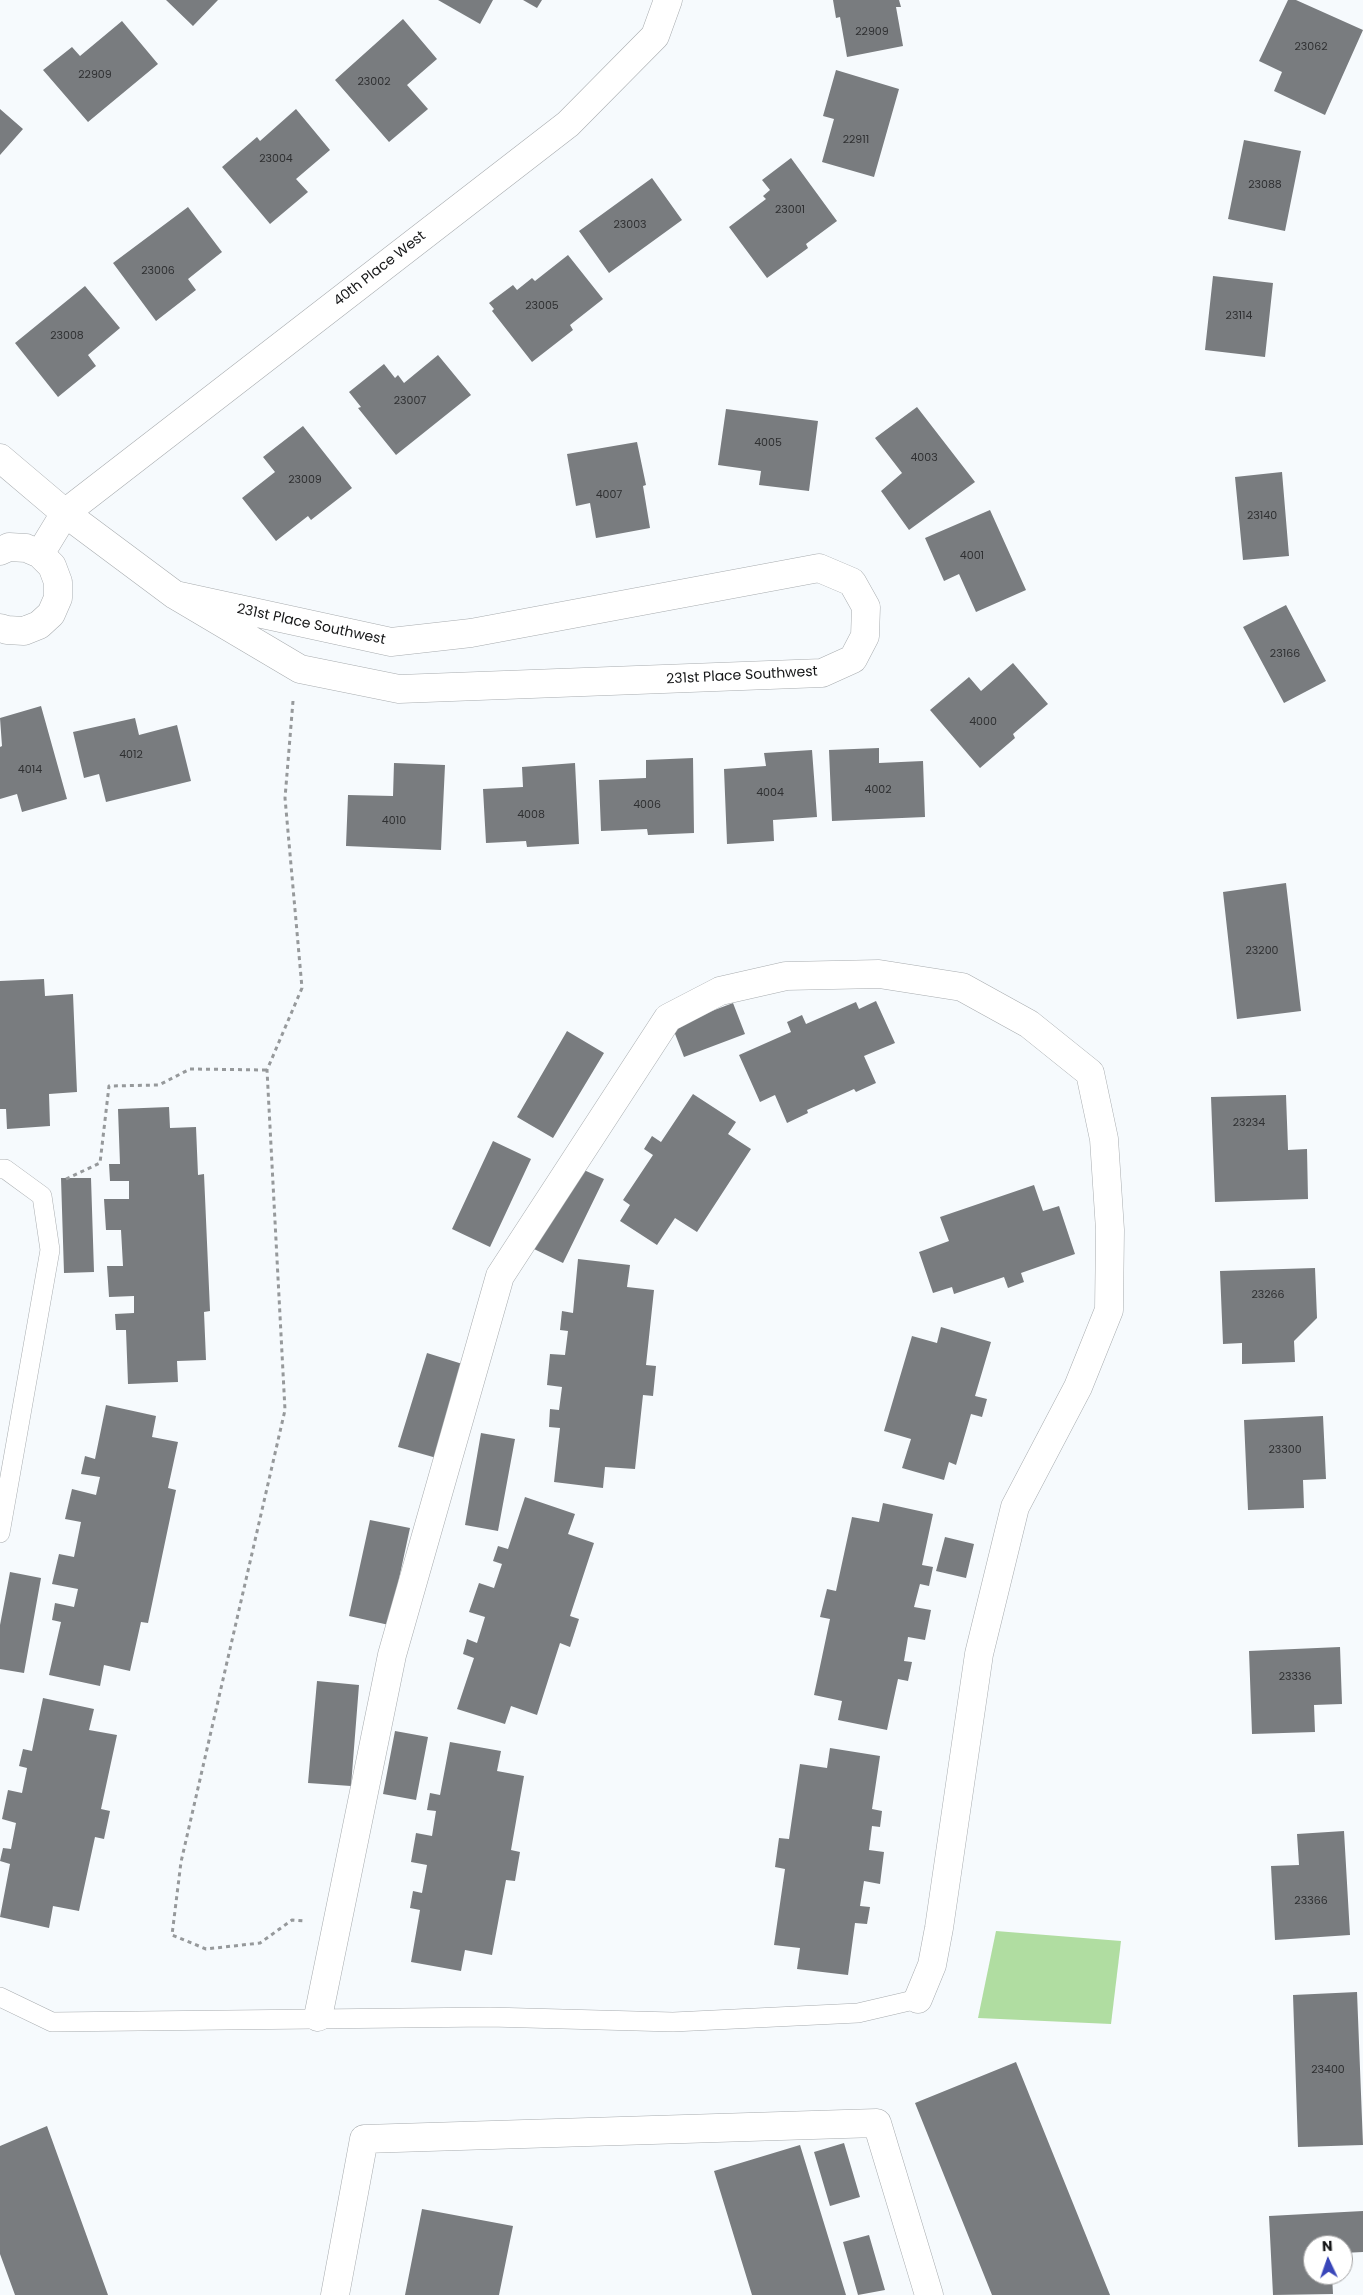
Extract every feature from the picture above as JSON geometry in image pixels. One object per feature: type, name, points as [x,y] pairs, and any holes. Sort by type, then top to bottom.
[{"type":"street","name":"40th Place West","points":[[64,513],[568,124],[655,36],[668,0]]},
{"type":"street","name":"231st Place Southwest","points":[[0,458],[64,513],[175,595],[300,669],[398,689],[822,673],[852,659],[865,636],[866,607],[852,582],[819,568],[471,633],[391,642],[175,595]]},
{"type":"street","points":[[40,554],[64,513]]},
{"type":"street","points":[[0,551],[9,547],[26,548],[40,554],[52,566],[58,582],[58,598],[51,614],[39,625],[24,631],[0,628]]},
{"type":"street","points":[[318,2017],[392,1655],[500,1276],[668,1018],[720,991],[786,976],[879,974],[962,987],[1029,1024],[1090,1073],[1104,1139],[1110,1230],[1109,1310],[1078,1387],[1016,1508],[1011,1526],[979,1654],[932,1965],[918,1999]]},
{"type":"street","points":[[335,2295],[364,2139],[877,2123],[929,2295]]},
{"type":"lane","points":[[0,1169],[5,1169],[42,1196],[50,1250],[1,1523]]},
{"type":"lane","points":[[0,1997],[52,2022],[318,2017],[490,2017],[673,2022],[858,2013],[918,1999]]},
{"type":"path","points":[[295,665],[285,798],[302,988],[266,1070],[285,1410],[181,1862],[172,1935],[206,1949],[260,1943],[292,1920],[337,1926]]},
{"type":"path","points":[[36,1192],[100,1163],[109,1086],[160,1086],[190,1069],[266,1070]]},
{"type":"green space","points":[[996,1931],[1121,1941],[1111,2024],[978,2018]]},
{"type":"building","points":[[166,0],[218,0],[193,26]]},
{"type":"building","points":[[438,0],[493,0],[480,24]]},
{"type":"building","points":[[523,0],[542,0],[537,8]]},
{"type":"building","points":[[833,0],[899,0],[901,7],[896,7],[903,46],[847,57],[840,17],[836,18]]},
{"type":"building","points":[[1288,0],[1296,0],[1363,30],[1325,115],[1274,91],[1282,72],[1259,61]]},
{"type":"building","points":[[403,19],[437,59],[407,85],[428,109],[389,142],[335,80]]},
{"type":"building","points":[[122,21],[158,64],[88,122],[43,70],[72,47],[80,56]]},
{"type":"building","points":[[836,70],[899,89],[874,177],[822,162],[834,119],[823,116]]},
{"type":"building","points":[[0,109],[23,129],[0,155]]},
{"type":"building","points":[[296,109],[330,150],[296,179],[308,192],[270,224],[222,167],[257,137],[260,141]]},
{"type":"building","points":[[1244,140],[1301,151],[1285,231],[1228,219]]},
{"type":"building","points":[[791,158],[837,221],[806,244],[808,248],[767,278],[729,227],[766,199],[763,196],[770,190],[762,180]]},
{"type":"building","points":[[652,178],[682,220],[609,273],[579,231]]},
{"type":"building","points":[[188,207],[222,252],[188,279],[196,290],[156,321],[113,263]]},
{"type":"building","points":[[568,255],[603,299],[570,325],[573,330],[532,362],[492,311],[494,309],[489,303],[513,285],[517,290],[532,278],[535,281]]},
{"type":"building","points":[[1213,276],[1273,283],[1265,357],[1205,350]]},
{"type":"building","points":[[85,286],[120,328],[88,355],[96,366],[58,397],[15,343]]},
{"type":"building","points":[[438,355],[471,395],[396,455],[358,408],[361,407],[349,392],[384,364],[395,378],[398,375],[404,383]]},
{"type":"building","points":[[917,407],[975,482],[909,530],[881,491],[902,473],[875,438]]},
{"type":"building","points":[[726,409],[818,421],[809,491],[759,485],[761,471],[718,465]]},
{"type":"building","points":[[303,426],[352,488],[311,520],[308,516],[276,541],[242,498],[275,472],[263,457]]},
{"type":"building","points":[[637,442],[646,485],[643,486],[650,528],[596,538],[590,503],[576,506],[567,454]]},
{"type":"building","points":[[1282,472],[1289,556],[1243,560],[1235,477]]},
{"type":"building","points":[[990,510],[1026,590],[976,612],[959,574],[944,581],[925,538]]},
{"type":"building","points":[[1286,605],[1326,681],[1284,703],[1243,627]]},
{"type":"building","points":[[1013,663],[1048,704],[1013,734],[1015,738],[980,768],[930,710],[969,677],[981,691]]},
{"type":"building","points":[[41,706],[67,799],[22,812],[17,794],[0,799],[0,747],[2,746],[0,718]]},
{"type":"building","points":[[135,718],[139,735],[177,725],[191,781],[106,802],[99,774],[84,778],[73,732]]},
{"type":"building","points":[[879,748],[879,763],[923,761],[925,817],[832,821],[829,750]]},
{"type":"building","points":[[812,750],[817,817],[773,820],[774,841],[727,844],[724,769],[766,766],[764,753]]},
{"type":"building","points":[[693,758],[694,833],[648,835],[647,829],[601,831],[599,780],[646,778],[646,760]]},
{"type":"building","points":[[394,763],[445,765],[441,850],[346,846],[348,795],[393,796]]},
{"type":"building","points":[[575,763],[579,844],[527,847],[526,841],[486,843],[483,789],[523,787],[522,767]]},
{"type":"building","points":[[1286,883],[1301,1011],[1237,1019],[1223,892]]},
{"type":"building","points":[[44,979],[45,996],[73,994],[77,1092],[49,1094],[50,1126],[7,1129],[6,1109],[0,1109],[0,981]]},
{"type":"building","points":[[876,1001],[895,1043],[864,1056],[876,1083],[856,1092],[854,1089],[807,1110],[808,1113],[787,1123],[775,1095],[760,1102],[739,1055],[791,1032],[787,1022],[802,1015],[806,1024],[856,1002],[859,1009]]},
{"type":"building","points":[[733,1003],[745,1034],[684,1057],[672,1026]]},
{"type":"building","points":[[567,1031],[604,1053],[553,1138],[517,1117]]},
{"type":"building","points":[[693,1094],[736,1122],[728,1134],[751,1149],[697,1232],[675,1218],[657,1245],[620,1221],[630,1205],[623,1200],[653,1155],[644,1149],[652,1136],[661,1142]]},
{"type":"building","points":[[1286,1095],[1288,1150],[1307,1149],[1308,1199],[1215,1202],[1211,1097]]},
{"type":"building","points":[[169,1107],[170,1128],[196,1127],[198,1175],[204,1174],[210,1311],[204,1312],[206,1360],[177,1361],[178,1382],[128,1384],[126,1330],[116,1330],[115,1314],[134,1313],[134,1296],[109,1297],[107,1266],[123,1266],[121,1230],[106,1230],[104,1199],[129,1199],[129,1181],[110,1181],[109,1164],[120,1164],[118,1109]]},
{"type":"building","points":[[493,1141],[531,1159],[490,1247],[452,1229]]},
{"type":"building","points":[[575,1166],[604,1179],[563,1263],[534,1249]]},
{"type":"building","points":[[61,1178],[91,1178],[94,1272],[64,1273]]},
{"type":"building","points":[[1034,1185],[1043,1211],[1059,1206],[1075,1254],[1021,1273],[1024,1282],[1008,1288],[1004,1277],[954,1294],[952,1287],[933,1293],[919,1252],[949,1241],[940,1217]]},
{"type":"building","points":[[578,1259],[630,1265],[627,1287],[654,1290],[646,1365],[656,1366],[653,1396],[643,1395],[635,1469],[605,1467],[603,1488],[554,1482],[560,1428],[549,1427],[550,1409],[559,1410],[562,1387],[547,1385],[550,1354],[565,1355],[568,1331],[560,1330],[562,1311],[573,1313]]},
{"type":"building","points":[[1315,1268],[1317,1318],[1294,1341],[1295,1362],[1242,1364],[1242,1343],[1223,1344],[1220,1271]]},
{"type":"building","points":[[941,1327],[991,1342],[975,1396],[987,1399],[982,1417],[971,1414],[956,1465],[949,1462],[944,1480],[902,1468],[911,1439],[884,1431],[912,1336],[937,1343]]},
{"type":"building","points":[[427,1353],[469,1366],[440,1459],[398,1447]]},
{"type":"building","points":[[106,1405],[156,1416],[152,1437],[178,1442],[168,1488],[176,1490],[148,1623],[141,1622],[130,1671],[104,1665],[100,1686],[49,1675],[61,1622],[52,1620],[55,1603],[74,1607],[78,1589],[52,1584],[59,1554],[74,1557],[81,1522],[65,1519],[72,1489],[96,1495],[100,1477],[81,1474],[85,1456],[95,1459]]},
{"type":"building","points":[[1323,1416],[1326,1479],[1303,1480],[1304,1508],[1248,1510],[1244,1420]]},
{"type":"building","points":[[481,1433],[515,1439],[498,1531],[465,1525]]},
{"type":"building","points":[[525,1497],[575,1514],[568,1534],[594,1543],[570,1616],[579,1619],[570,1647],[560,1643],[537,1715],[511,1706],[505,1724],[457,1709],[474,1658],[463,1654],[467,1639],[477,1643],[485,1617],[469,1612],[479,1583],[494,1588],[502,1564],[493,1561],[498,1546],[508,1549]]},
{"type":"building","points":[[883,1503],[933,1514],[922,1565],[933,1567],[929,1586],[920,1584],[914,1607],[931,1610],[925,1640],[908,1637],[904,1661],[912,1662],[908,1681],[898,1679],[887,1730],[838,1720],[842,1701],[814,1695],[830,1619],[820,1617],[827,1589],[836,1591],[852,1517],[879,1522]]},
{"type":"building","points":[[370,1520],[410,1528],[389,1625],[349,1616]]},
{"type":"building","points":[[945,1537],[974,1544],[966,1578],[936,1571]]},
{"type":"building","points":[[10,1572],[41,1578],[24,1673],[0,1669],[0,1625]]},
{"type":"building","points":[[1340,1647],[1342,1704],[1314,1705],[1315,1732],[1252,1734],[1249,1651]]},
{"type":"building","points":[[317,1681],[359,1685],[351,1786],[308,1783]]},
{"type":"building","points":[[43,1698],[94,1709],[89,1730],[117,1735],[101,1809],[110,1811],[104,1839],[95,1837],[79,1911],[53,1906],[49,1928],[0,1917],[10,1864],[0,1861],[3,1848],[11,1849],[16,1823],[2,1819],[8,1790],[22,1793],[27,1768],[19,1766],[23,1749],[32,1751]]},
{"type":"building","points":[[395,1731],[428,1737],[416,1800],[383,1794]]},
{"type":"building","points":[[450,1742],[501,1751],[497,1771],[524,1776],[511,1850],[520,1852],[515,1881],[506,1880],[492,1955],[465,1950],[461,1971],[411,1962],[420,1910],[410,1908],[413,1891],[422,1893],[427,1865],[411,1862],[416,1833],[432,1836],[436,1811],[427,1810],[430,1793],[440,1795]]},
{"type":"building","points":[[830,1748],[880,1756],[872,1809],[882,1811],[880,1827],[872,1826],[869,1850],[884,1852],[880,1884],[864,1881],[860,1906],[870,1907],[867,1924],[855,1923],[848,1975],[797,1969],[800,1948],[774,1945],[785,1869],[775,1867],[779,1838],[789,1839],[800,1764],[827,1768]]},
{"type":"building","points":[[1344,1831],[1350,1935],[1275,1940],[1271,1866],[1299,1865],[1297,1834]]},
{"type":"building","points":[[1357,1992],[1363,2145],[1298,2147],[1293,1995]]},
{"type":"building","points":[[1016,2062],[1110,2295],[992,2295],[915,2103]]},
{"type":"building","points":[[47,2126],[108,2295],[15,2295],[0,2254],[0,2146]]},
{"type":"building","points":[[844,2143],[860,2197],[830,2206],[814,2152]]},
{"type":"building","points":[[800,2145],[846,2295],[752,2295],[714,2171]]},
{"type":"building","points":[[422,2209],[513,2226],[499,2295],[405,2295]]},
{"type":"building","points":[[1363,2211],[1363,2252],[1353,2252],[1353,2235],[1303,2235],[1303,2285],[1333,2285],[1333,2294],[1273,2295],[1269,2216]]},
{"type":"building","points":[[869,2235],[885,2290],[858,2295],[843,2242]]}]
